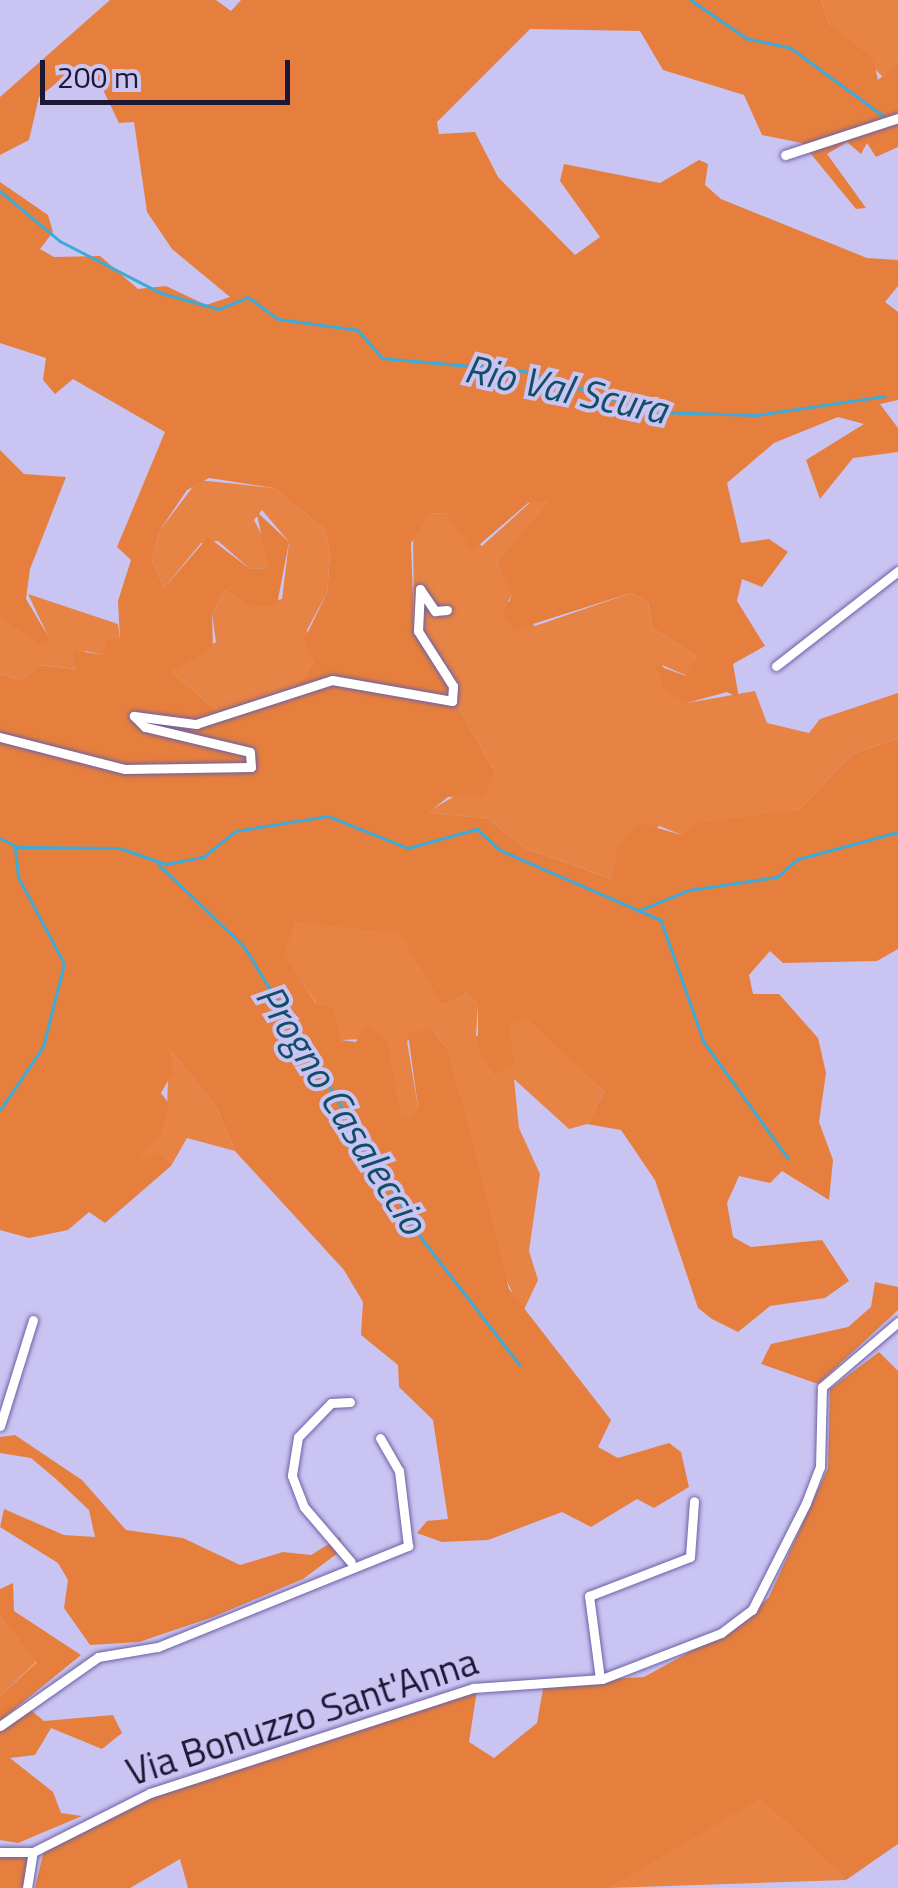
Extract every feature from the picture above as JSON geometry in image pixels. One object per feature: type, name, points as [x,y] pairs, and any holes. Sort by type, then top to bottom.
[{"type":"street","points":[[785,155],[898,118]]},
{"type":"street","points":[[776,666],[898,571]]},
{"type":"street","points":[[0,737],[124,768],[251,767],[250,752],[144,727],[134,716],[196,724],[332,680],[452,701],[452,686],[418,632],[420,588],[436,611],[447,610]]},
{"type":"street","points":[[0,1426],[32,1320]]},
{"type":"street","name":"Via Bonuzzo Sant'Anna","points":[[0,1852],[33,1852],[150,1793],[473,1688],[600,1679],[687,1649],[752,1610],[820,1467],[822,1387],[898,1322]]},
{"type":"street","points":[[350,1402],[331,1403],[298,1437],[292,1476],[304,1507],[351,1562]]},
{"type":"street","points":[[0,1726],[98,1657],[158,1647],[351,1562],[413,1540],[399,1471],[380,1438]]},
{"type":"street","points":[[600,1679],[589,1596],[690,1557],[694,1500]]},
{"type":"street","points":[[27,1888],[33,1852]]},
{"type":"shaded area","points":[[110,0],[216,0],[231,11],[241,0],[821,0],[829,24],[873,59],[878,80],[898,63],[898,147],[876,157],[867,143],[861,154],[847,142],[827,154],[866,208],[856,209],[802,143],[762,135],[744,95],[663,70],[640,31],[530,29],[437,122],[439,134],[475,132],[498,177],[575,255],[600,237],[560,181],[564,164],[660,183],[699,160],[708,164],[705,185],[721,199],[867,258],[898,260],[898,286],[885,302],[898,312],[898,400],[880,404],[898,428],[898,452],[853,458],[820,499],[806,460],[864,424],[838,417],[774,443],[727,483],[741,543],[769,539],[788,552],[762,587],[742,579],[737,601],[765,646],[733,664],[739,698],[727,692],[687,703],[665,691],[656,665],[686,676],[696,656],[652,628],[648,602],[631,593],[514,630],[503,615],[513,593],[496,562],[551,500],[528,503],[472,551],[446,513],[429,514],[411,543],[414,628],[495,772],[485,796],[448,797],[428,813],[487,818],[525,848],[612,879],[618,845],[640,823],[682,835],[697,823],[798,810],[853,754],[898,738],[898,949],[877,961],[783,963],[770,951],[749,975],[753,994],[779,994],[818,1038],[826,1073],[819,1122],[833,1160],[829,1200],[782,1171],[770,1183],[739,1176],[727,1203],[733,1237],[751,1247],[822,1240],[849,1281],[825,1298],[770,1306],[738,1332],[712,1319],[698,1308],[655,1180],[621,1130],[587,1124],[604,1092],[526,1018],[509,1025],[514,1065],[494,1075],[478,1049],[478,1005],[467,993],[442,1006],[400,933],[295,922],[284,955],[316,1004],[332,1008],[341,1040],[356,1042],[365,1026],[386,1038],[402,1115],[411,1119],[418,1107],[408,1034],[432,1028],[449,1051],[509,1289],[611,1420],[598,1447],[618,1458],[669,1443],[681,1452],[689,1487],[654,1508],[637,1499],[591,1527],[562,1512],[488,1540],[442,1542],[417,1533],[427,1521],[448,1519],[433,1420],[399,1387],[398,1365],[361,1335],[363,1302],[344,1270],[235,1151],[216,1107],[169,1049],[173,1072],[161,1093],[169,1104],[160,1136],[137,1159],[158,1152],[171,1166],[105,1223],[89,1212],[68,1230],[29,1238],[0,1230],[0,674],[20,680],[40,665],[76,669],[73,650],[103,655],[107,639],[120,639],[118,601],[131,560],[117,547],[165,432],[73,379],[55,394],[43,380],[46,358],[0,343],[0,182],[48,215],[53,232],[40,249],[54,257],[100,256],[138,289],[166,286],[206,305],[230,297],[172,249],[147,212],[134,122],[119,123],[92,67],[80,64],[39,97],[29,140],[0,155],[0,97]],"holes":[[[209,478],[274,488],[325,530],[330,554],[327,593],[304,640],[313,662],[289,690],[219,713],[171,671],[213,648],[212,614],[225,591],[251,606],[277,605],[289,542],[256,511],[269,568],[250,569],[208,537],[164,588],[152,560],[160,530],[187,490]]]},
{"type":"shaded area","points":[[821,0],[898,0],[898,63],[885,79],[829,24]]},
{"type":"shaded area","points":[[0,450],[24,474],[66,477],[30,569],[26,599],[51,641],[42,645],[0,618]]},
{"type":"shaded area","points":[[198,480],[274,488],[325,530],[330,554],[327,593],[307,630],[313,662],[305,675],[289,690],[219,713],[171,671],[216,642],[212,614],[225,591],[252,606],[282,599],[289,542],[262,510],[254,520],[273,556],[269,568],[250,569],[218,541],[201,543],[164,588],[152,560],[160,530]]},
{"type":"shaded area","points":[[535,498],[552,500],[496,562],[514,593],[508,601],[535,626],[631,593],[648,602],[652,628],[696,656],[687,676],[662,665],[687,703],[755,691],[767,723],[809,733],[820,719],[898,693],[898,738],[853,754],[798,810],[682,835],[659,826],[612,879],[525,848],[487,818],[426,813],[495,772],[414,628],[413,534],[429,514],[446,513],[482,546]]},
{"type":"shaded area","points":[[28,594],[118,624],[120,639],[103,655],[85,651],[77,669],[40,665],[20,680],[0,674],[0,618],[48,636]]},
{"type":"shaded area","points":[[310,920],[401,933],[442,1006],[467,993],[478,1005],[476,1036],[526,1017],[604,1092],[587,1124],[569,1129],[514,1079],[519,1128],[540,1174],[529,1251],[538,1280],[522,1314],[502,1270],[449,1051],[432,1028],[407,1041],[418,1107],[411,1120],[402,1115],[385,1038],[341,1040],[283,955],[294,922]]},
{"type":"shaded area","points":[[169,1049],[216,1107],[235,1151],[187,1138],[171,1166],[137,1159],[167,1109]]},
{"type":"shaded area","points":[[875,1282],[898,1287],[898,1310],[818,1384],[761,1364],[771,1344],[848,1327],[871,1307]]},
{"type":"shaded area","points":[[879,1352],[898,1371],[898,1844],[846,1880],[761,1798],[609,1888],[188,1888],[180,1859],[130,1888],[35,1888],[44,1850],[135,1801],[477,1690],[469,1742],[494,1758],[537,1723],[544,1683],[644,1677],[744,1622],[769,1597],[828,1468],[830,1389]]},
{"type":"shaded area","points":[[15,1435],[82,1480],[126,1530],[183,1538],[240,1565],[283,1552],[311,1555],[340,1537],[342,1550],[303,1579],[213,1617],[139,1642],[90,1645],[64,1608],[68,1580],[58,1563],[0,1527],[4,1509],[64,1535],[95,1537],[89,1510],[56,1479],[31,1458],[0,1453],[0,1437]]},
{"type":"shaded area","points":[[13,1583],[14,1611],[81,1655],[1,1720],[26,1706],[44,1721],[113,1715],[122,1733],[102,1749],[51,1728],[35,1755],[10,1758],[53,1792],[61,1813],[82,1816],[18,1843],[0,1840],[0,1696],[37,1662],[0,1616],[0,1589]]},
{"type":"shaded area","points":[[0,1616],[37,1661],[0,1696]]},
{"type":"shaded area","points":[[761,1797],[846,1880],[609,1888],[732,1809]]},
{"type":"shaded area","points":[[0,1853],[29,1855],[23,1888],[0,1888]]},
{"type":"waterway","points":[[691,0],[746,38],[791,48],[885,117]]},
{"type":"waterway","name":"Rio Val Scura","points":[[0,191],[60,241],[161,293],[219,309],[248,297],[278,319],[358,330],[382,358],[524,371],[654,412],[757,415],[885,396]]},
{"type":"waterway","points":[[0,838],[18,847],[120,848],[166,864],[203,857],[236,831],[328,816],[408,848],[477,829],[500,850],[661,920],[704,1042],[788,1158]]},
{"type":"waterway","points":[[638,911],[689,890],[777,877],[798,859],[898,832]]},
{"type":"waterway","points":[[0,1110],[43,1047],[64,964],[18,877],[15,847]]},
{"type":"waterway","name":"Progno Casaleccio","points":[[159,865],[244,946],[423,1240],[520,1365]]}]
